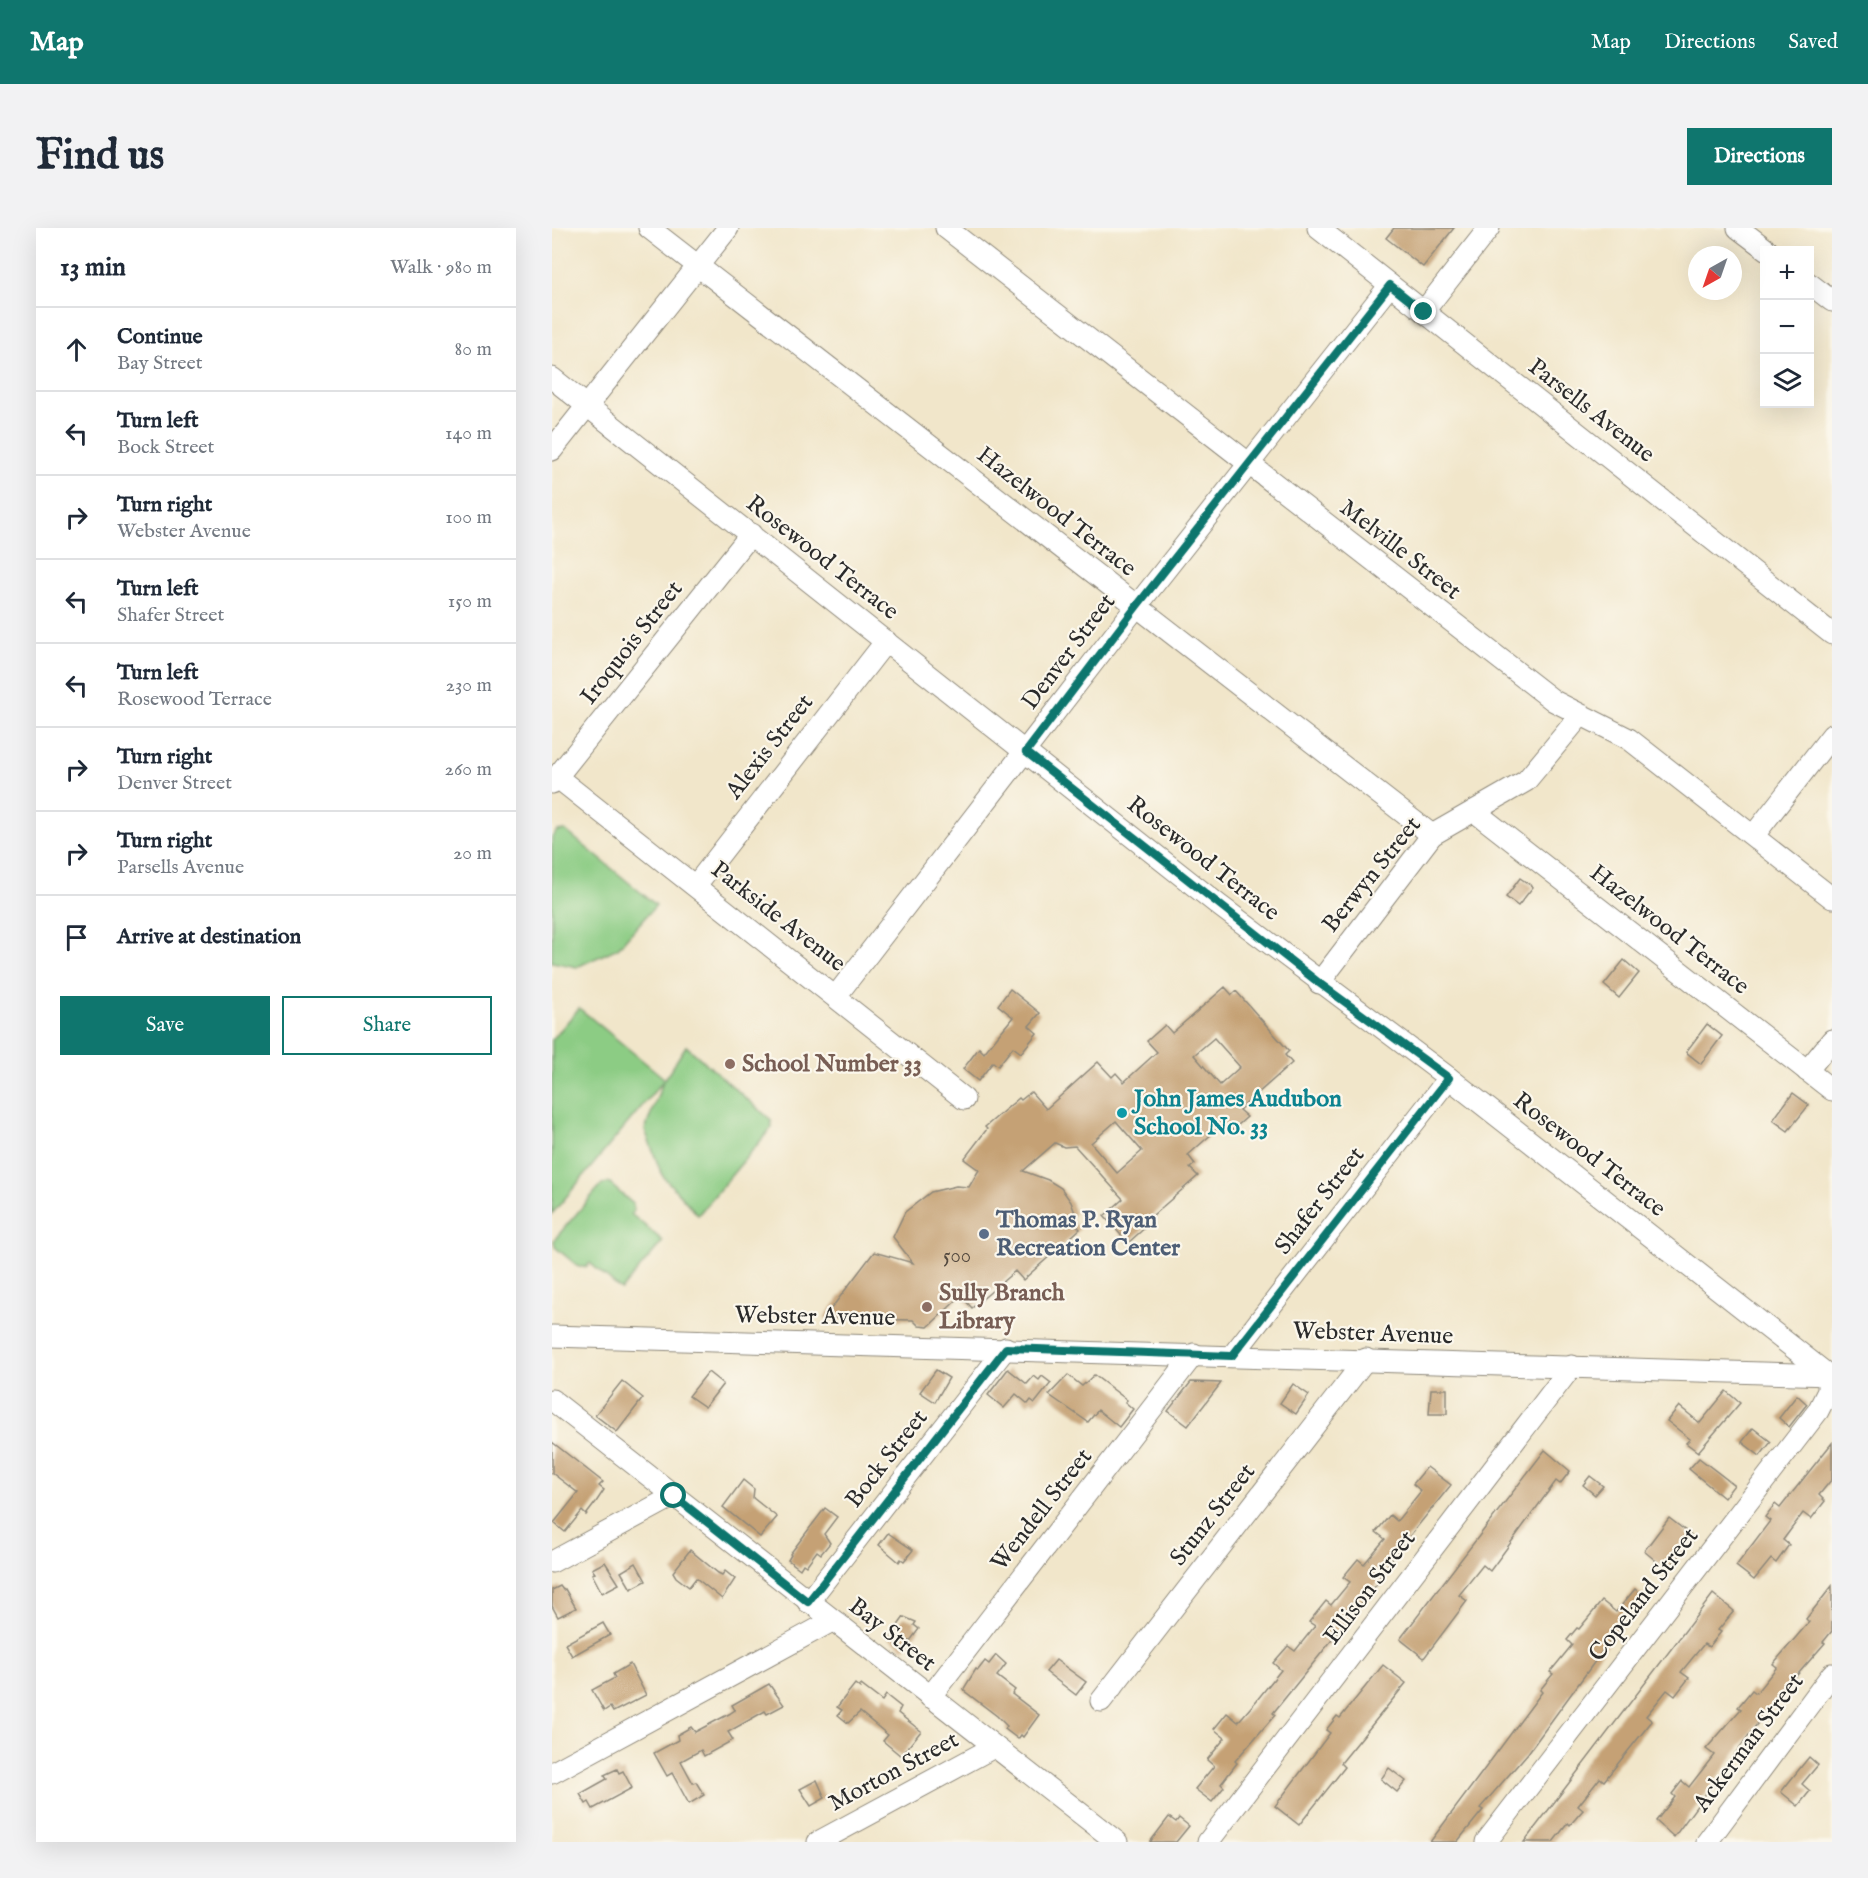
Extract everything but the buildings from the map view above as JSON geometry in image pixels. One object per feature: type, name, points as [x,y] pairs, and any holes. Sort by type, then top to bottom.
[{"type":"street","name":"Hazelwood Terrace","points":[[649,228],[1432,835]]},
{"type":"street","points":[[552,450],[728,228]]},
{"type":"street","name":"Melville Street","points":[[946,228],[1545,694],[1580,716],[1629,739],[1832,898]]},
{"type":"street","name":"Parsells Avenue","points":[[1318,228],[1832,634]]},
{"type":"street","points":[[1424,312],[1489,228]]},
{"type":"street","points":[[1738,228],[1762,246]]},
{"type":"street","name":"Denver Street","points":[[837,996],[1136,607],[1390,285]]},
{"type":"street","points":[[1814,288],[1832,301]]},
{"type":"street","name":"Rosewood Terrace","points":[[552,378],[1319,983],[1449,1078],[1830,1375]]},
{"type":"street","name":"Iroquois Street","points":[[555,781],[751,534]]},
{"type":"street","name":"Alexis Street","points":[[696,885],[886,641]]},
{"type":"street","name":"Berwyn Street","points":[[1319,983],[1432,835],[1526,782],[1580,716]]},
{"type":"street","points":[[1754,835],[1832,735]]},
{"type":"street","name":"Parkside Avenue","points":[[555,781],[696,885],[963,1099]]},
{"type":"street","name":"Hazelwood Terrace","points":[[1474,811],[1832,1090]]},
{"type":"street","points":[[1807,1071],[1832,1040]]},
{"type":"street","name":"Shafer Street","points":[[1232,1356],[1449,1078]]},
{"type":"street","name":"Webster Avenue","points":[[552,1336],[1006,1348],[1830,1375]]},
{"type":"street","name":"Bock Street","points":[[808,1602],[1006,1348]]},
{"type":"street","name":"Wendell Street","points":[[930,1697],[1194,1354]]},
{"type":"street","name":"Stunz Street","points":[[1101,1701],[1366,1359]]},
{"type":"street","name":"Ellison Street","points":[[1208,1842],[1572,1366]]},
{"type":"street","name":"Copeland Street","points":[[1486,1842],[1818,1411],[1828,1391],[1830,1375]]},
{"type":"street","name":"Bay Street","points":[[552,1400],[1116,1842]]},
{"type":"street","points":[[552,1562],[674,1496]]},
{"type":"street","points":[[552,1773],[832,1621]]},
{"type":"street","name":"Ackerman Street","points":[[1707,1842],[1832,1674]]},
{"type":"street","name":"Morton Street","points":[[818,1842],[994,1747]]},
{"type":"green space","points":[[565,830],[656,905],[618,948],[577,967],[552,962],[552,837],[557,831]]},
{"type":"green space","points":[[579,1008],[665,1079],[686,1046],[771,1120],[772,1127],[698,1215],[662,1175],[645,1130],[663,1081],[552,1214],[552,1040]]},
{"type":"green space","points":[[609,1183],[633,1204],[634,1211],[631,1214],[663,1241],[621,1290],[590,1263],[586,1267],[579,1267],[555,1247],[554,1240],[602,1184]]},
{"type":"place","name":"School Number 33","points":[[730,1064]]},
{"type":"place","name":"John James Audubon School No. 33","points":[[1122,1113]]},
{"type":"place","name":"Thomas P. Ryan Recreation Center","points":[[984,1234]]},
{"type":"place","name":"Sully Branch Library","points":[[927,1307]]},
{"type":"route","points":[[674,1496],[808,1602],[1006,1348],[1232,1356],[1449,1078],[1319,983],[1026,752],[1136,607],[1390,285],[1424,312]]}]
